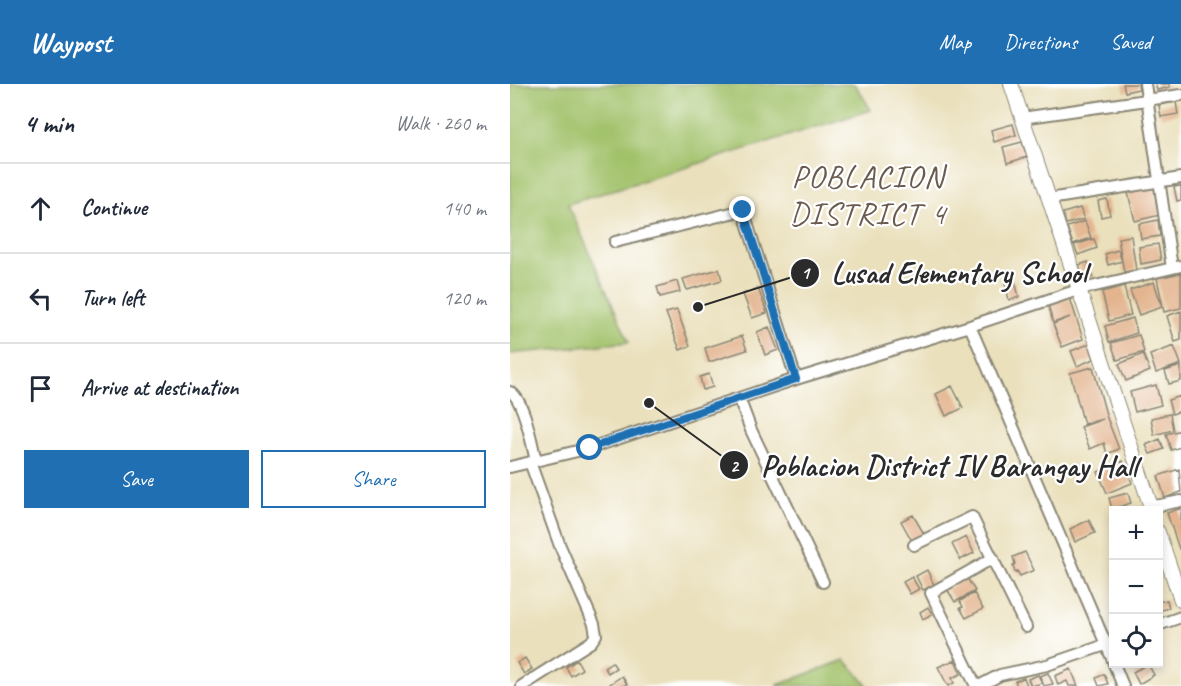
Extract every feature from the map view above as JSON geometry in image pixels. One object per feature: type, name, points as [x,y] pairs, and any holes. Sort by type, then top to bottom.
[{"type":"street","points":[[1011,84],[1150,506]]},
{"type":"street","points":[[510,467],[590,448],[796,379],[970,326],[1078,290],[1176,267],[1159,182],[1145,84]]},
{"type":"street","points":[[1022,118],[1181,95]]},
{"type":"street","points":[[1049,199],[1181,178]]},
{"type":"street","points":[[615,242],[743,210],[796,379]]},
{"type":"street","points":[[970,326],[1109,643],[1047,665],[1000,675],[978,686],[931,593],[993,558]]},
{"type":"street","points":[[510,392],[520,403],[533,462],[560,546],[594,624],[596,635],[591,642],[522,686]]},
{"type":"street","points":[[739,398],[751,430],[823,582]]},
{"type":"street","points":[[1162,506],[1181,501]]},
{"type":"street","points":[[914,545],[972,517],[1026,627]]},
{"type":"street","points":[[1163,547],[1181,600]]},
{"type":"street","points":[[1163,623],[1181,617]]},
{"type":"street","points":[[1116,668],[1124,686]]},
{"type":"green space","points":[[510,84],[855,84],[871,110],[568,204],[629,342],[510,354]]},
{"type":"green space","points":[[845,660],[868,686],[775,686]]},
{"type":"building","points":[[1123,84],[1138,84],[1139,89],[1125,92]]},
{"type":"building","points":[[1155,84],[1169,84],[1170,87],[1157,90]]},
{"type":"building","points":[[1176,102],[1178,114],[1161,117],[1159,105]]},
{"type":"building","points":[[1013,124],[1016,135],[994,142],[991,130]]},
{"type":"building","points":[[1022,142],[1027,157],[1007,163],[1003,147]]},
{"type":"building","points":[[1181,186],[1181,200],[1177,201],[1174,187]]},
{"type":"building","points":[[1154,188],[1160,215],[1135,221],[1128,193]]},
{"type":"building","points":[[1107,199],[1110,215],[1101,217],[1098,201]]},
{"type":"building","points":[[1080,208],[1084,219],[1066,224],[1063,213]]},
{"type":"building","points":[[1158,220],[1160,236],[1141,239],[1139,224]]},
{"type":"building","points":[[1085,221],[1091,238],[1073,244],[1067,227]]},
{"type":"building","points":[[1131,236],[1136,270],[1124,272],[1118,238]]},
{"type":"building","points":[[1094,239],[1097,248],[1078,255],[1074,245]]},
{"type":"building","points":[[1158,244],[1161,260],[1141,264],[1139,247]]},
{"type":"building","points":[[1118,250],[1122,261],[1108,265],[1105,254]]},
{"type":"building","points":[[1088,262],[1093,277],[1084,280],[1079,265]]},
{"type":"building","points":[[719,269],[722,280],[687,290],[683,279]]},
{"type":"building","points":[[1181,273],[1181,308],[1164,312],[1157,278]]},
{"type":"building","points":[[677,281],[680,292],[660,297],[657,287]]},
{"type":"building","points":[[1015,281],[1019,297],[1009,300],[1005,283]]},
{"type":"building","points":[[1154,282],[1162,307],[1139,315],[1130,290]]},
{"type":"building","points":[[1124,286],[1131,315],[1109,321],[1102,292]]},
{"type":"building","points":[[758,288],[767,313],[752,318],[743,294]]},
{"type":"building","points":[[1070,298],[1083,339],[1062,347],[1053,324],[1070,317],[1053,323],[1048,304]]},
{"type":"building","points":[[677,310],[690,346],[680,350],[666,313]]},
{"type":"building","points":[[1181,311],[1181,340],[1175,342],[1167,316]]},
{"type":"building","points":[[1133,318],[1137,333],[1109,342],[1105,326]]},
{"type":"building","points":[[769,327],[778,350],[765,355],[757,332]]},
{"type":"building","points":[[1139,335],[1144,352],[1117,360],[1111,343]]},
{"type":"building","points":[[742,336],[747,350],[709,362],[705,348]]},
{"type":"building","points":[[1089,344],[1094,359],[1077,366],[1071,351]]},
{"type":"building","points":[[1174,346],[1181,364],[1156,373],[1150,355]]},
{"type":"building","points":[[1143,354],[1150,371],[1126,381],[1119,364]]},
{"type":"building","points":[[1181,366],[1181,381],[1169,384],[1165,371]]},
{"type":"building","points":[[1093,367],[1107,418],[1119,449],[1107,454],[1104,443],[1090,449],[1081,427],[1103,419],[1084,424],[1070,373]]},
{"type":"building","points":[[709,374],[713,387],[703,390],[700,377]]},
{"type":"building","points":[[1156,385],[1161,405],[1135,412],[1130,392]]},
{"type":"building","points":[[952,386],[963,408],[946,416],[936,394]]},
{"type":"building","points":[[1181,396],[1181,411],[1172,414],[1168,400]]},
{"type":"building","points":[[1170,414],[1173,430],[1154,435],[1151,418]]},
{"type":"building","points":[[1181,430],[1181,447],[1171,450],[1166,434]]},
{"type":"building","points":[[1160,439],[1164,449],[1150,454],[1146,445]]},
{"type":"building","points":[[1123,461],[1132,483],[1107,493],[1098,472]]},
{"type":"building","points":[[1179,469],[1181,492],[1165,498],[1158,476]]},
{"type":"building","points":[[1128,493],[1131,503],[1111,506],[1109,498]]},
{"type":"building","points":[[1181,508],[1181,548],[1179,549],[1167,513]]},
{"type":"building","points":[[913,515],[924,534],[912,541],[901,521]]},
{"type":"building","points":[[1089,520],[1095,533],[1075,542],[1070,529]]},
{"type":"building","points":[[966,537],[974,553],[960,560],[952,544]]},
{"type":"building","points":[[1025,552],[1034,570],[1020,576],[1017,571],[1015,572],[1013,557]]},
{"type":"building","points":[[927,570],[934,585],[923,590],[916,576]]},
{"type":"building","points":[[912,577],[919,589],[910,594],[903,582]]},
{"type":"building","points":[[967,578],[975,591],[955,602],[947,589]]},
{"type":"building","points":[[974,593],[983,609],[966,618],[960,608],[963,607],[960,601]]},
{"type":"building","points":[[1167,600],[1169,608],[1163,610],[1163,601]]},
{"type":"building","points":[[928,607],[932,614],[923,619],[920,612]]},
{"type":"building","points":[[525,658],[532,669],[524,674],[517,663]]},
{"type":"building","points":[[577,660],[582,669],[571,676],[566,667]]},
{"type":"building","points":[[955,660],[961,674],[952,678],[954,683],[948,686],[938,667]]},
{"type":"building","points":[[612,662],[616,668],[608,673],[604,667]]},
{"type":"building","points":[[1140,668],[1150,668],[1154,675],[1139,684],[1133,672]]},
{"type":"building","points":[[1071,669],[1078,686],[1069,686],[1067,681],[1058,685],[1055,676]]},
{"type":"building","points":[[1048,673],[1053,684],[1044,686],[1040,676]]},
{"type":"building","points":[[1104,674],[1108,684],[1099,686],[1096,678]]},
{"type":"building","points":[[1038,675],[1042,683],[1031,686],[1028,679]]},
{"type":"building","points":[[622,676],[627,684],[611,686],[610,684]]},
{"type":"building","points":[[1024,678],[1027,685],[1017,686],[1015,681]]},
{"type":"place","name":"Lusad Elementary School","points":[[698,307]]},
{"type":"place","name":"Poblacion District IV Barangay Hall","points":[[649,403]]},
{"type":"district","name":"POBLACION DISTRICT 4","points":[[868,194]]},
{"type":"route","points":[[590,448],[796,379],[743,210]]}]
